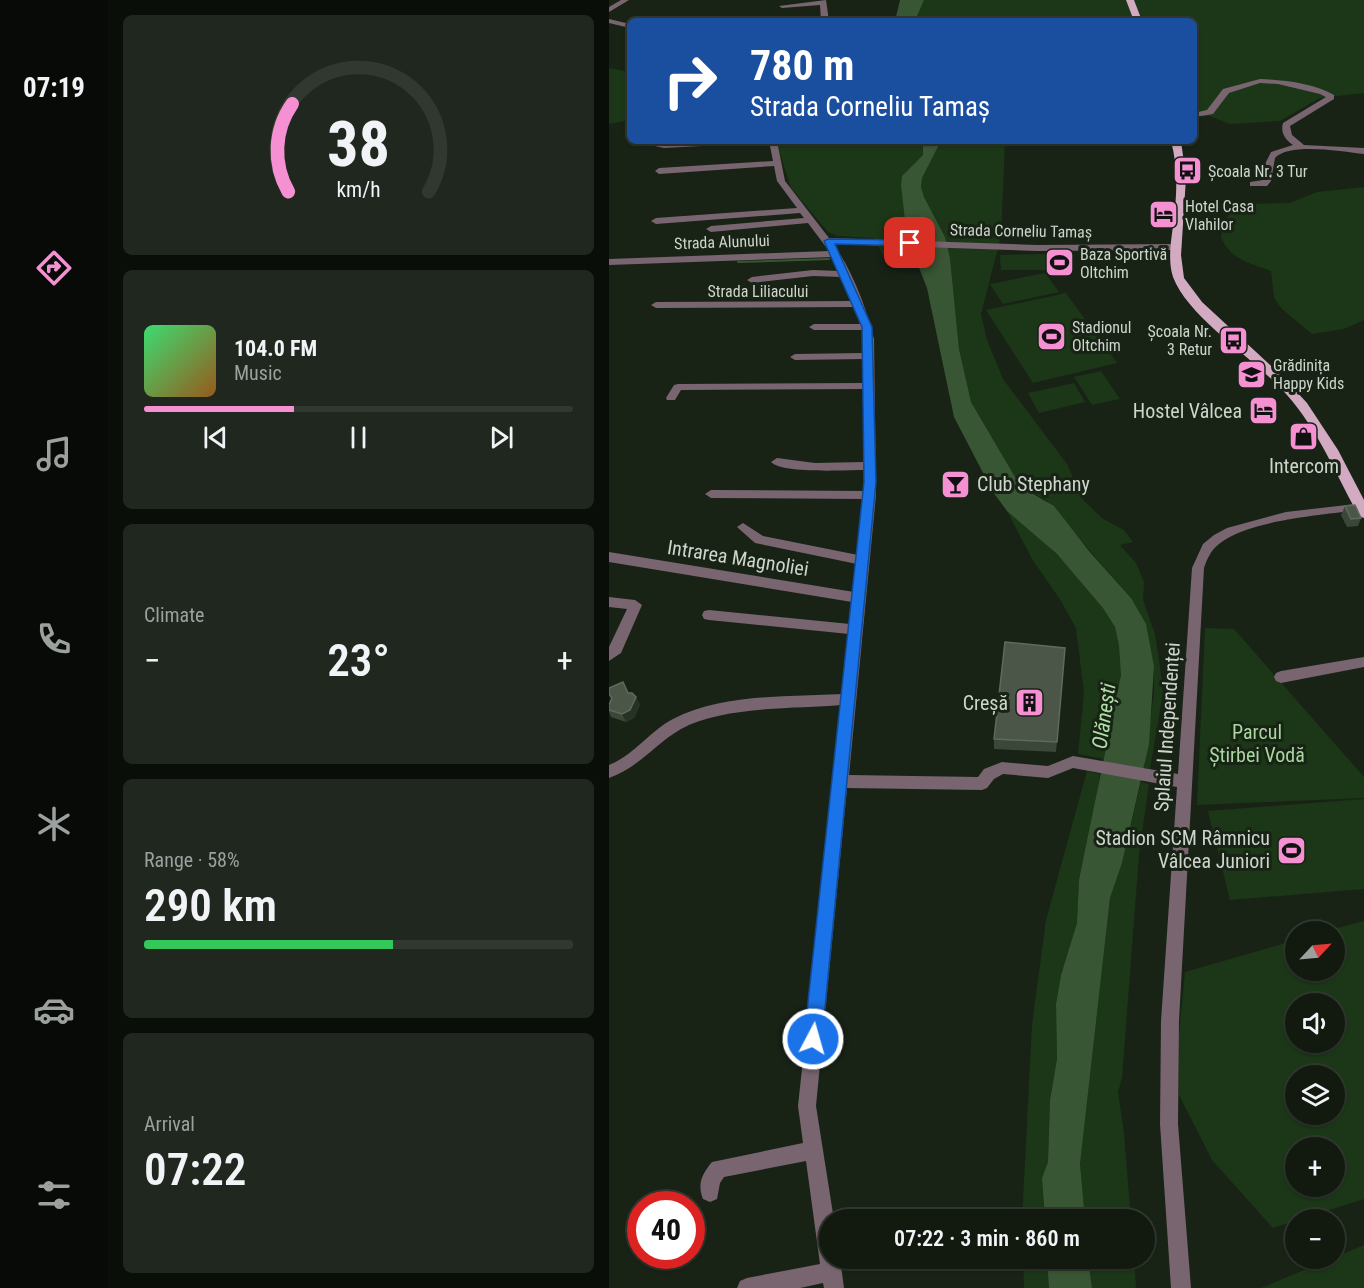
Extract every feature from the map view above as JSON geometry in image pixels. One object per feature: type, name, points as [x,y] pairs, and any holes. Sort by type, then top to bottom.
[{"type":"main road","points":[[1130,0],[1137,18]]},
{"type":"main road","points":[[1177,144],[1182,171],[1177,270],[1188,293],[1298,399],[1358,489],[1362,509]]},
{"type":"street","points":[[609,10],[626,0]]},
{"type":"street","points":[[782,6],[823,2],[825,18]]},
{"type":"street","points":[[609,21],[627,25]]},
{"type":"street","points":[[1197,114],[1210,112],[1226,91],[1260,81],[1278,81],[1327,93],[1331,98],[1329,100],[1286,125],[1286,134],[1302,147]]},
{"type":"street","points":[[657,144],[664,146],[702,144]]},
{"type":"street","points":[[747,1288],[832,1280],[807,1106],[808,1085],[870,495],[870,386],[867,327],[832,248],[812,220],[787,192],[776,163],[773,144]]},
{"type":"street","points":[[1253,184],[1264,184],[1267,181],[1268,159],[1282,149],[1302,147],[1364,151]]},
{"type":"street","points":[[659,171],[776,163]]},
{"type":"street","points":[[656,221],[803,210]]},
{"type":"street","points":[[711,229],[812,220]]},
{"type":"street","name":"Strada Corneliu Tamaș","points":[[832,248],[889,242],[1037,248],[1177,247]]},
{"type":"street","name":"Strada Alunului","points":[[609,262],[832,248]]},
{"type":"street","points":[[753,280],[813,273],[845,273]]},
{"type":"street","name":"Strada Liliacului","points":[[656,305],[858,304]]},
{"type":"street","points":[[814,327],[867,327]]},
{"type":"street","points":[[795,357],[869,356]]},
{"type":"street","points":[[671,398],[678,387],[870,386]]},
{"type":"street","points":[[777,462],[815,467],[870,466]]},
{"type":"street","points":[[711,494],[870,495]]},
{"type":"street","name":"Splaiul Independenței","points":[[1181,1288],[1169,1124],[1170,1021],[1196,580],[1205,550],[1217,538],[1242,527],[1362,509]]},
{"type":"street","points":[[744,527],[759,540],[864,561]]},
{"type":"street","name":"Intrarea Magnoliei","points":[[609,557],[860,598]]},
{"type":"street","points":[[609,602],[635,605],[616,649],[609,656]]},
{"type":"street","points":[[709,615],[857,630]]},
{"type":"street","points":[[1281,677],[1364,662]]},
{"type":"street","points":[[609,772],[639,755],[675,725],[697,716],[725,710],[850,699]]},
{"type":"street","points":[[841,781],[982,783],[990,774],[1002,768],[1048,772],[1059,770],[1073,762],[1185,782]]},
{"type":"street","points":[[709,1192],[710,1179],[719,1169],[813,1150]]},
{"type":"green space","points":[[924,0],[1364,0],[1364,93],[1320,98],[1280,121],[1230,124],[1210,116],[1197,117],[1197,18],[916,18]]},
{"type":"green space","points":[[609,68],[627,71],[627,121],[609,124]]},
{"type":"green space","points":[[777,144],[923,144],[923,155],[902,176],[901,185],[912,252],[919,263],[888,265],[874,238],[837,236],[828,232],[791,188]]},
{"type":"green space","points":[[939,144],[1005,144],[1001,236],[981,314],[987,340],[1003,379],[1067,464],[1083,500],[1103,519],[1124,530],[1133,542],[1120,545],[1136,563],[1144,582],[1143,600],[1155,634],[1163,693],[1150,769],[1144,768],[1154,692],[1154,666],[1150,646],[1131,598],[1046,500],[1021,487],[971,402],[959,349],[950,258],[945,237],[924,197],[921,187],[922,178]]},
{"type":"green space","points":[[1364,187],[1364,320],[1344,329],[1312,334],[1282,309],[1274,298],[1271,271],[1241,260],[1225,245],[1221,237],[1223,226],[1230,213],[1243,204],[1290,203],[1317,192]]},
{"type":"green space","points":[[1045,254],[1047,270],[1001,270],[1000,255]]},
{"type":"green space","points":[[1045,273],[1059,292],[1003,304],[990,284]]},
{"type":"green space","name":"Stadionul Oltchim","points":[[1066,293],[1117,363],[1033,383],[986,310]]},
{"type":"green space","points":[[1101,371],[1120,399],[1092,405],[1074,377]]},
{"type":"green space","points":[[1074,383],[1085,402],[1039,413],[1028,393]]},
{"type":"green space","points":[[1007,511],[1035,534],[1083,582],[1097,598],[1115,628],[1121,657],[1120,685],[1104,759],[1078,754],[1084,693],[1076,628],[1061,601],[1032,559]]},
{"type":"green space","name":"Parcul Știrbei Vodă","points":[[1205,628],[1234,629],[1364,777],[1364,798],[1197,805]]},
{"type":"green space","points":[[1087,771],[1100,774],[1089,841],[1079,880],[1077,923],[1061,975],[1056,1004],[1057,1059],[1050,1100],[1048,1162],[1042,1178],[1044,1209],[1023,1209],[1032,1025],[1046,920]]},
{"type":"green space","points":[[1141,782],[1149,784],[1139,855],[1122,1078],[1118,1092],[1130,1209],[1084,1209],[1080,1164],[1110,898],[1122,863]]},
{"type":"green space","name":"Stadion SCM Râmnicu Vâlcea Juniori","points":[[1364,799],[1364,889],[1230,900],[1208,811]]},
{"type":"green space","points":[[1364,921],[1364,1199],[1333,1209],[1285,1209],[1285,1224],[1273,1228],[1212,1160],[1179,1095],[1179,1034],[1185,972],[1285,943],[1285,981],[1345,981],[1345,926]]},
{"type":"green space","points":[[1364,1245],[1364,1288],[1261,1288],[1307,1269],[1345,1269],[1345,1253]]},
{"type":"green space","points":[[1023,1269],[1048,1269],[1049,1288],[1024,1288]]},
{"type":"green space","points":[[1089,1269],[1135,1269],[1136,1288],[1092,1288]]},
{"type":"shaded area","points":[[900,0],[924,0],[916,18],[896,18]]},
{"type":"shaded area","points":[[923,144],[939,144],[922,178],[921,187],[945,237],[950,258],[959,349],[971,402],[1021,487],[1054,506],[1089,551],[1131,598],[1146,624],[1154,666],[1149,744],[1122,863],[1110,898],[1080,1164],[1084,1209],[1044,1209],[1042,1178],[1048,1162],[1050,1100],[1057,1059],[1056,1004],[1061,975],[1077,923],[1079,880],[1121,675],[1119,645],[1115,627],[1103,608],[1057,554],[1007,511],[993,492],[954,417],[927,288],[907,237],[902,176],[923,155]]},
{"type":"shaded area","points":[[1048,1269],[1089,1269],[1092,1288],[1049,1288]]},
{"type":"building","points":[[1158,205],[1173,205],[1172,214],[1158,213]]},
{"type":"building","points":[[1355,505],[1361,518],[1351,519],[1345,506]]},
{"type":"building","name":"Creșă","points":[[1005,642],[1065,648],[1057,742],[994,739]]},
{"type":"building","points":[[623,682],[628,693],[636,697],[630,710],[622,714],[609,710],[612,698],[609,688]]},
{"type":"waterway","points":[[738,262],[829,259]]},
{"type":"place","name":"Școala Nr. 3 Tur","points":[[1187,171]]},
{"type":"place","name":"Hotel Casa Vlahilor","points":[[1164,215]]},
{"type":"place","name":"Baza Sportivă Oltchim","points":[[1059,263]]},
{"type":"place","name":"Stadionul Oltchim","points":[[1051,336]]},
{"type":"place","name":"Școala Nr. 3 Retur","points":[[1233,340]]},
{"type":"place","name":"Grădinița Happy Kids","points":[[1252,374]]},
{"type":"place","name":"Hostel Vâlcea","points":[[1263,411]]},
{"type":"place","name":"Intercom","points":[[1304,436]]},
{"type":"place","name":"Club Stephany","points":[[956,484]]},
{"type":"place","name":"Creșă","points":[[1029,703]]},
{"type":"place","name":"Stadion SCM Râmnicu Vâlcea Juniori","points":[[1291,850]]},
{"type":"route","points":[[813,1039],[870,495],[869,339],[864,318],[828,241],[910,243]]},
{"type":"water label","name":"Olănești","points":[[1104,716]]}]
